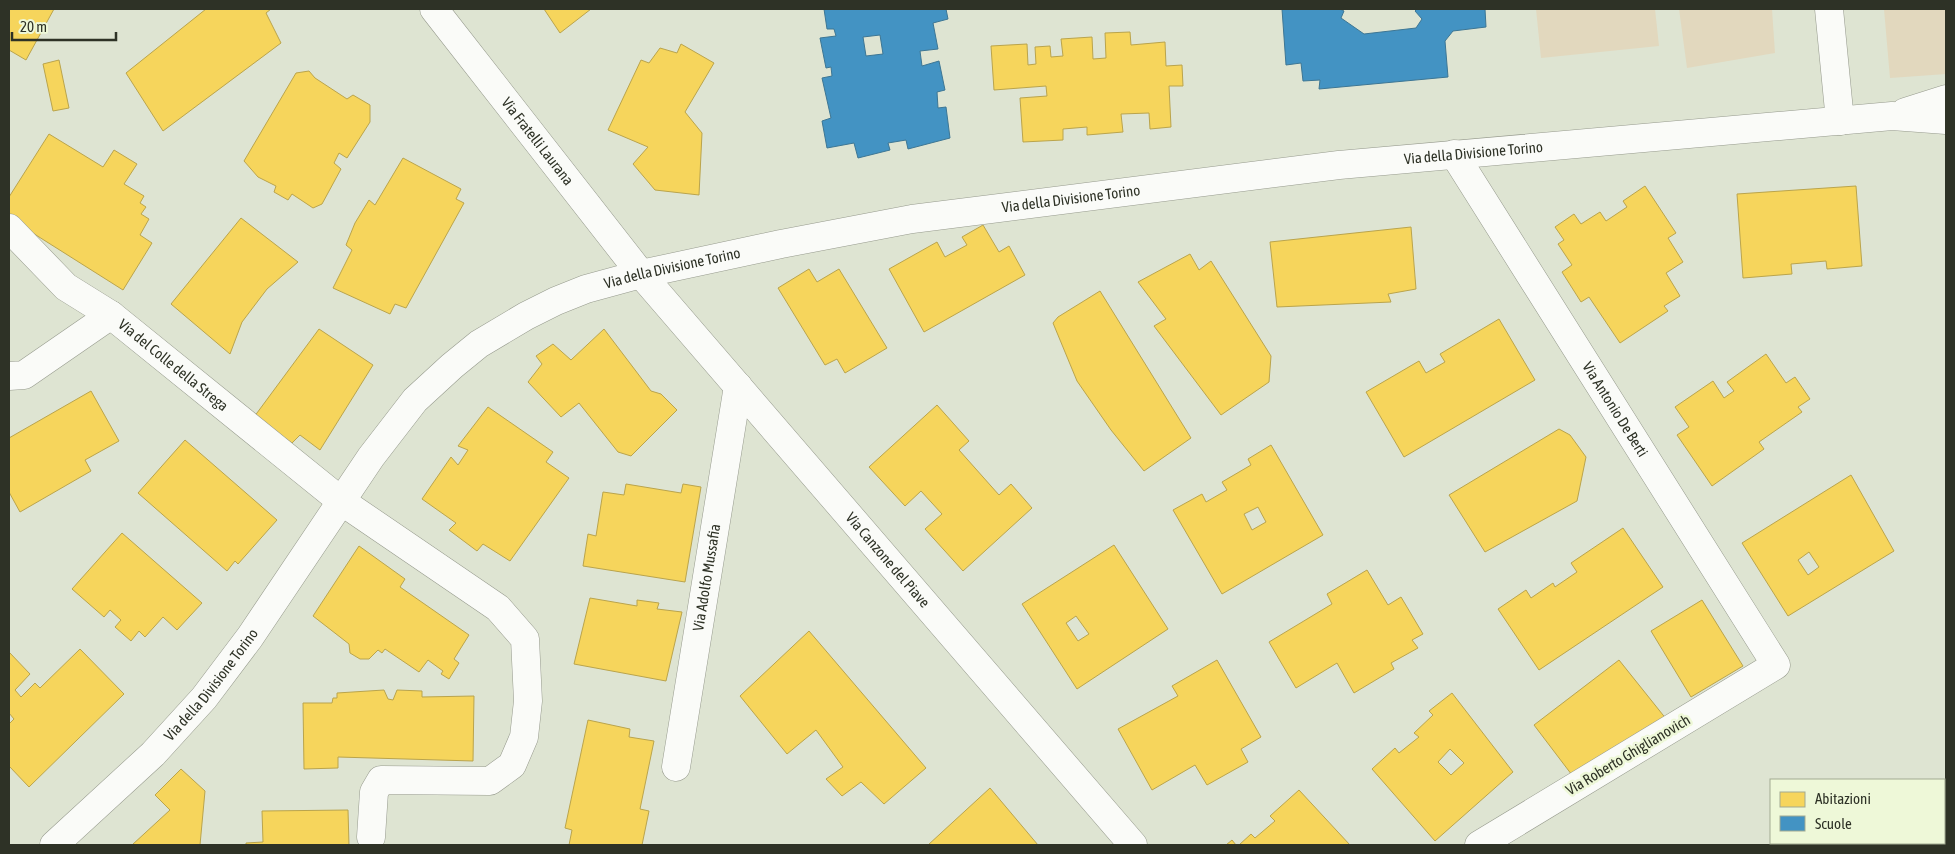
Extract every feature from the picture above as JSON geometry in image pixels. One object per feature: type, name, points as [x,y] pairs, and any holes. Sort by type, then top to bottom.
[{"type":"street","name":"Via Fratelli Laurana","points":[[434,9],[641,274]]},
{"type":"street","points":[[1829,9],[1840,121]]},
{"type":"street","name":"Via della Divisione Torino","points":[[1892,116],[1946,99]]},
{"type":"street","name":"Via della Divisione Torino","points":[[54,845],[154,754],[204,698],[250,637],[371,457],[409,407],[452,366],[479,344],[526,316],[556,301],[641,274],[781,244],[912,219],[1339,165],[1892,116],[1946,120]]},
{"type":"street","name":"Via Antonio De Berti","points":[[1454,154],[1776,665]]},
{"type":"street","name":"Via del Colle della Strega","points":[[9,228],[66,287],[111,315],[341,501]]},
{"type":"street","name":"Via Canzone del Piave","points":[[641,274],[1133,845]]},
{"type":"street","points":[[9,376],[24,375],[111,315]]},
{"type":"street","name":"Via Adolfo Mussafia","points":[[676,767],[738,386]]},
{"type":"street","points":[[341,501],[498,608],[525,639],[528,701],[524,737],[512,765],[490,780],[381,780],[374,792],[372,837]]},
{"type":"street","name":"Via Roberto Ghiglianovich","points":[[1479,845],[1776,665]]},
{"type":"shaded area","points":[[1536,9],[1655,9],[1659,46],[1541,58]]},
{"type":"shaded area","points":[[1679,9],[1772,9],[1775,53],[1687,68]]},
{"type":"shaded area","points":[[1884,9],[1946,9],[1946,74],[1890,78]]},
{"type":"building: Abitazioni","points":[[9,9],[54,9],[26,60],[9,50]]},
{"type":"building: Abitazioni","points":[[206,9],[271,9],[266,13],[281,43],[163,131],[126,73]]},
{"type":"building: Abitazioni","points":[[544,9],[591,9],[560,33]]},
{"type":"building: Abitazioni","points":[[1130,32],[1131,45],[1165,42],[1166,66],[1182,65],[1183,86],[1169,86],[1171,127],[1150,129],[1149,113],[1121,114],[1123,132],[1087,135],[1087,127],[1063,129],[1063,140],[1023,142],[1020,98],[1047,96],[1046,86],[994,90],[991,46],[1027,44],[1028,65],[1036,64],[1035,47],[1050,46],[1051,57],[1063,56],[1061,39],[1092,37],[1093,59],[1106,58],[1105,33]]},
{"type":"building: Abitazioni","points":[[681,44],[714,63],[685,112],[702,133],[699,195],[655,190],[633,164],[648,147],[608,130],[641,60],[649,63],[660,48],[677,53]]},
{"type":"building: Abitazioni","points":[[59,60],[69,108],[53,111],[43,64]]},
{"type":"building: Abitazioni","points":[[309,71],[315,78],[347,99],[353,95],[370,105],[370,122],[347,158],[339,153],[334,163],[341,169],[322,204],[313,208],[292,194],[288,200],[274,192],[276,186],[258,177],[244,161],[296,73]]},
{"type":"building: Abitazioni","points":[[49,134],[103,167],[114,150],[137,164],[124,184],[144,196],[140,203],[146,207],[141,214],[149,219],[140,235],[152,243],[123,290],[9,218],[9,197]]},
{"type":"building: Abitazioni","points":[[403,158],[461,189],[456,199],[464,203],[406,308],[395,304],[390,314],[333,288],[352,250],[346,245],[355,223],[369,200],[375,205]]},
{"type":"building: Abitazioni","points":[[1645,186],[1676,233],[1668,238],[1683,262],[1666,273],[1680,296],[1664,306],[1668,311],[1620,343],[1589,297],[1581,302],[1562,272],[1572,265],[1558,244],[1564,240],[1555,227],[1574,214],[1581,224],[1600,212],[1606,221],[1627,207],[1623,201]]},
{"type":"building: Abitazioni","points":[[1856,186],[1862,266],[1827,269],[1826,261],[1791,264],[1792,274],[1743,278],[1737,194]]},
{"type":"building: Abitazioni","points":[[241,218],[298,262],[267,289],[242,322],[230,354],[171,304]]},
{"type":"building: Abitazioni","points":[[983,225],[999,252],[1009,246],[1025,275],[924,332],[889,269],[937,242],[945,257],[967,245],[962,237]]},
{"type":"building: Abitazioni","points":[[1411,227],[1416,289],[1388,294],[1391,302],[1277,307],[1270,242]]},
{"type":"building: Abitazioni","points":[[1190,254],[1199,270],[1211,261],[1271,356],[1269,382],[1221,415],[1154,326],[1166,319],[1138,282]]},
{"type":"building: Abitazioni","points":[[809,269],[817,282],[839,269],[887,348],[845,373],[837,359],[825,365],[778,288]]},
{"type":"building: Abitazioni","points":[[1100,291],[1191,438],[1144,471],[1111,430],[1077,381],[1053,323],[1058,317]]},
{"type":"building: Abitazioni","points":[[1499,319],[1535,380],[1404,457],[1366,392],[1419,361],[1426,373],[1445,362],[1440,354]]},
{"type":"building: Abitazioni","points":[[319,329],[373,365],[320,450],[300,435],[292,443],[254,417]]},
{"type":"building: Abitazioni","points":[[604,329],[651,391],[661,394],[677,410],[631,456],[618,452],[579,403],[561,417],[528,382],[542,364],[536,356],[553,344],[571,360]]},
{"type":"building: Abitazioni","points":[[1766,354],[1786,383],[1795,377],[1810,399],[1798,407],[1802,412],[1759,442],[1764,449],[1712,486],[1677,435],[1689,427],[1675,407],[1713,381],[1724,398],[1734,391],[1727,382]]},
{"type":"building: Abitazioni","points":[[91,391],[119,441],[85,460],[91,471],[20,512],[9,492],[9,438]]},
{"type":"building: Abitazioni","points":[[937,405],[969,441],[959,450],[999,495],[1011,484],[1032,508],[963,571],[925,529],[942,514],[921,491],[905,506],[869,467]]},
{"type":"building: Abitazioni","points":[[488,407],[553,452],[546,462],[569,478],[510,561],[483,544],[477,551],[449,530],[456,523],[422,499],[451,457],[458,465],[468,450],[458,446]]},
{"type":"building: Abitazioni","points":[[1559,429],[1570,435],[1586,457],[1577,501],[1485,552],[1449,495]]},
{"type":"building: Abitazioni","points":[[185,440],[277,520],[238,564],[235,561],[227,571],[138,493]]},
{"type":"building: Abitazioni","points":[[1271,445],[1323,535],[1222,594],[1173,510],[1202,494],[1206,502],[1227,490],[1222,482],[1251,465],[1248,459]],"holes":[[[1258,507],[1266,522],[1252,530],[1244,514]]]},
{"type":"building: Abitazioni","points":[[1851,475],[1894,551],[1788,616],[1742,543]],"holes":[[[1809,552],[1819,567],[1808,575],[1798,560]]]},
{"type":"building: Abitazioni","points":[[626,484],[681,493],[683,484],[701,487],[685,582],[583,566],[588,534],[596,536],[603,492],[624,495]]},
{"type":"building: Abitazioni","points":[[1623,528],[1663,587],[1539,670],[1498,609],[1526,590],[1531,598],[1553,583],[1555,587],[1577,572],[1571,563]]},
{"type":"building: Abitazioni","points":[[122,533],[202,603],[177,630],[163,617],[145,637],[139,631],[131,641],[115,627],[121,620],[110,610],[104,617],[72,589]]},
{"type":"building: Abitazioni","points":[[1114,545],[1168,629],[1077,689],[1022,604]],"holes":[[[1076,616],[1089,634],[1078,641],[1066,623]]]},
{"type":"building: Abitazioni","points":[[359,546],[405,579],[400,587],[469,635],[454,659],[459,663],[449,679],[441,674],[443,671],[428,660],[419,672],[385,649],[382,653],[378,650],[369,659],[360,659],[350,653],[349,644],[313,616]]},
{"type":"building: Abitazioni","points":[[1367,570],[1388,605],[1401,597],[1423,634],[1412,640],[1418,648],[1391,663],[1394,669],[1354,693],[1337,663],[1296,688],[1269,642],[1332,604],[1327,594]]},
{"type":"building: Abitazioni","points":[[590,598],[637,606],[637,600],[659,603],[657,609],[682,612],[666,681],[574,664]]},
{"type":"building: Abitazioni","points":[[1702,600],[1743,666],[1691,697],[1651,631]]},
{"type":"building: Abitazioni","points":[[809,631],[926,768],[884,804],[861,782],[842,796],[826,779],[843,767],[816,730],[787,754],[740,696]]},
{"type":"building: Abitazioni","points":[[80,649],[124,694],[29,787],[9,766],[9,724],[14,719],[9,713],[9,652],[30,674],[15,690],[21,697],[35,683],[40,688]]},
{"type":"building: Abitazioni","points":[[1217,660],[1261,737],[1241,749],[1248,762],[1207,785],[1195,765],[1152,790],[1118,729],[1178,696],[1172,686]]},
{"type":"building: Abitazioni","points":[[1619,660],[1667,720],[1575,779],[1534,725]]},
{"type":"building: Abitazioni","points":[[384,690],[388,699],[393,700],[397,690],[422,691],[422,697],[474,696],[473,761],[338,757],[338,768],[304,769],[303,703],[332,703],[333,698],[337,698],[337,693]]},
{"type":"building: Abitazioni","points":[[1452,693],[1513,772],[1435,841],[1372,769],[1395,748],[1399,753],[1419,737],[1414,733],[1433,715],[1429,711]],"holes":[[[1450,749],[1464,763],[1451,775],[1438,762]]]},
{"type":"building: Abitazioni","points":[[588,720],[630,729],[629,737],[654,741],[640,809],[649,811],[642,845],[569,845],[572,830],[565,828]]},
{"type":"building: Abitazioni","points":[[181,769],[205,791],[200,845],[132,845],[170,810],[155,795]]},
{"type":"building: Abitazioni","points":[[990,788],[1038,845],[928,845]]},
{"type":"building: Abitazioni","points":[[1299,790],[1350,845],[1239,845],[1251,834],[1255,838],[1275,821],[1270,816]]},
{"type":"building: Abitazioni","points":[[348,810],[349,845],[246,845],[246,843],[263,842],[262,811]]},
{"type":"building: Abitazioni","points":[[1232,840],[1236,845],[1226,845]]},
{"type":"building: Scuole","points":[[824,9],[946,9],[948,19],[933,23],[938,49],[920,51],[922,66],[939,61],[945,90],[937,92],[938,108],[946,107],[950,138],[908,149],[906,140],[888,143],[890,150],[858,158],[854,143],[827,148],[822,121],[831,118],[822,78],[832,76],[831,67],[826,68],[820,38],[836,36],[834,29],[827,29]],"holes":[[[880,35],[883,54],[866,56],[863,37]]]},
{"type":"building: Scuole","points":[[1282,9],[1340,9],[1344,11],[1341,18],[1364,34],[1416,28],[1422,19],[1415,11],[1417,9],[1485,9],[1486,27],[1453,31],[1445,41],[1448,77],[1319,89],[1320,80],[1303,81],[1301,63],[1286,65]]}]
